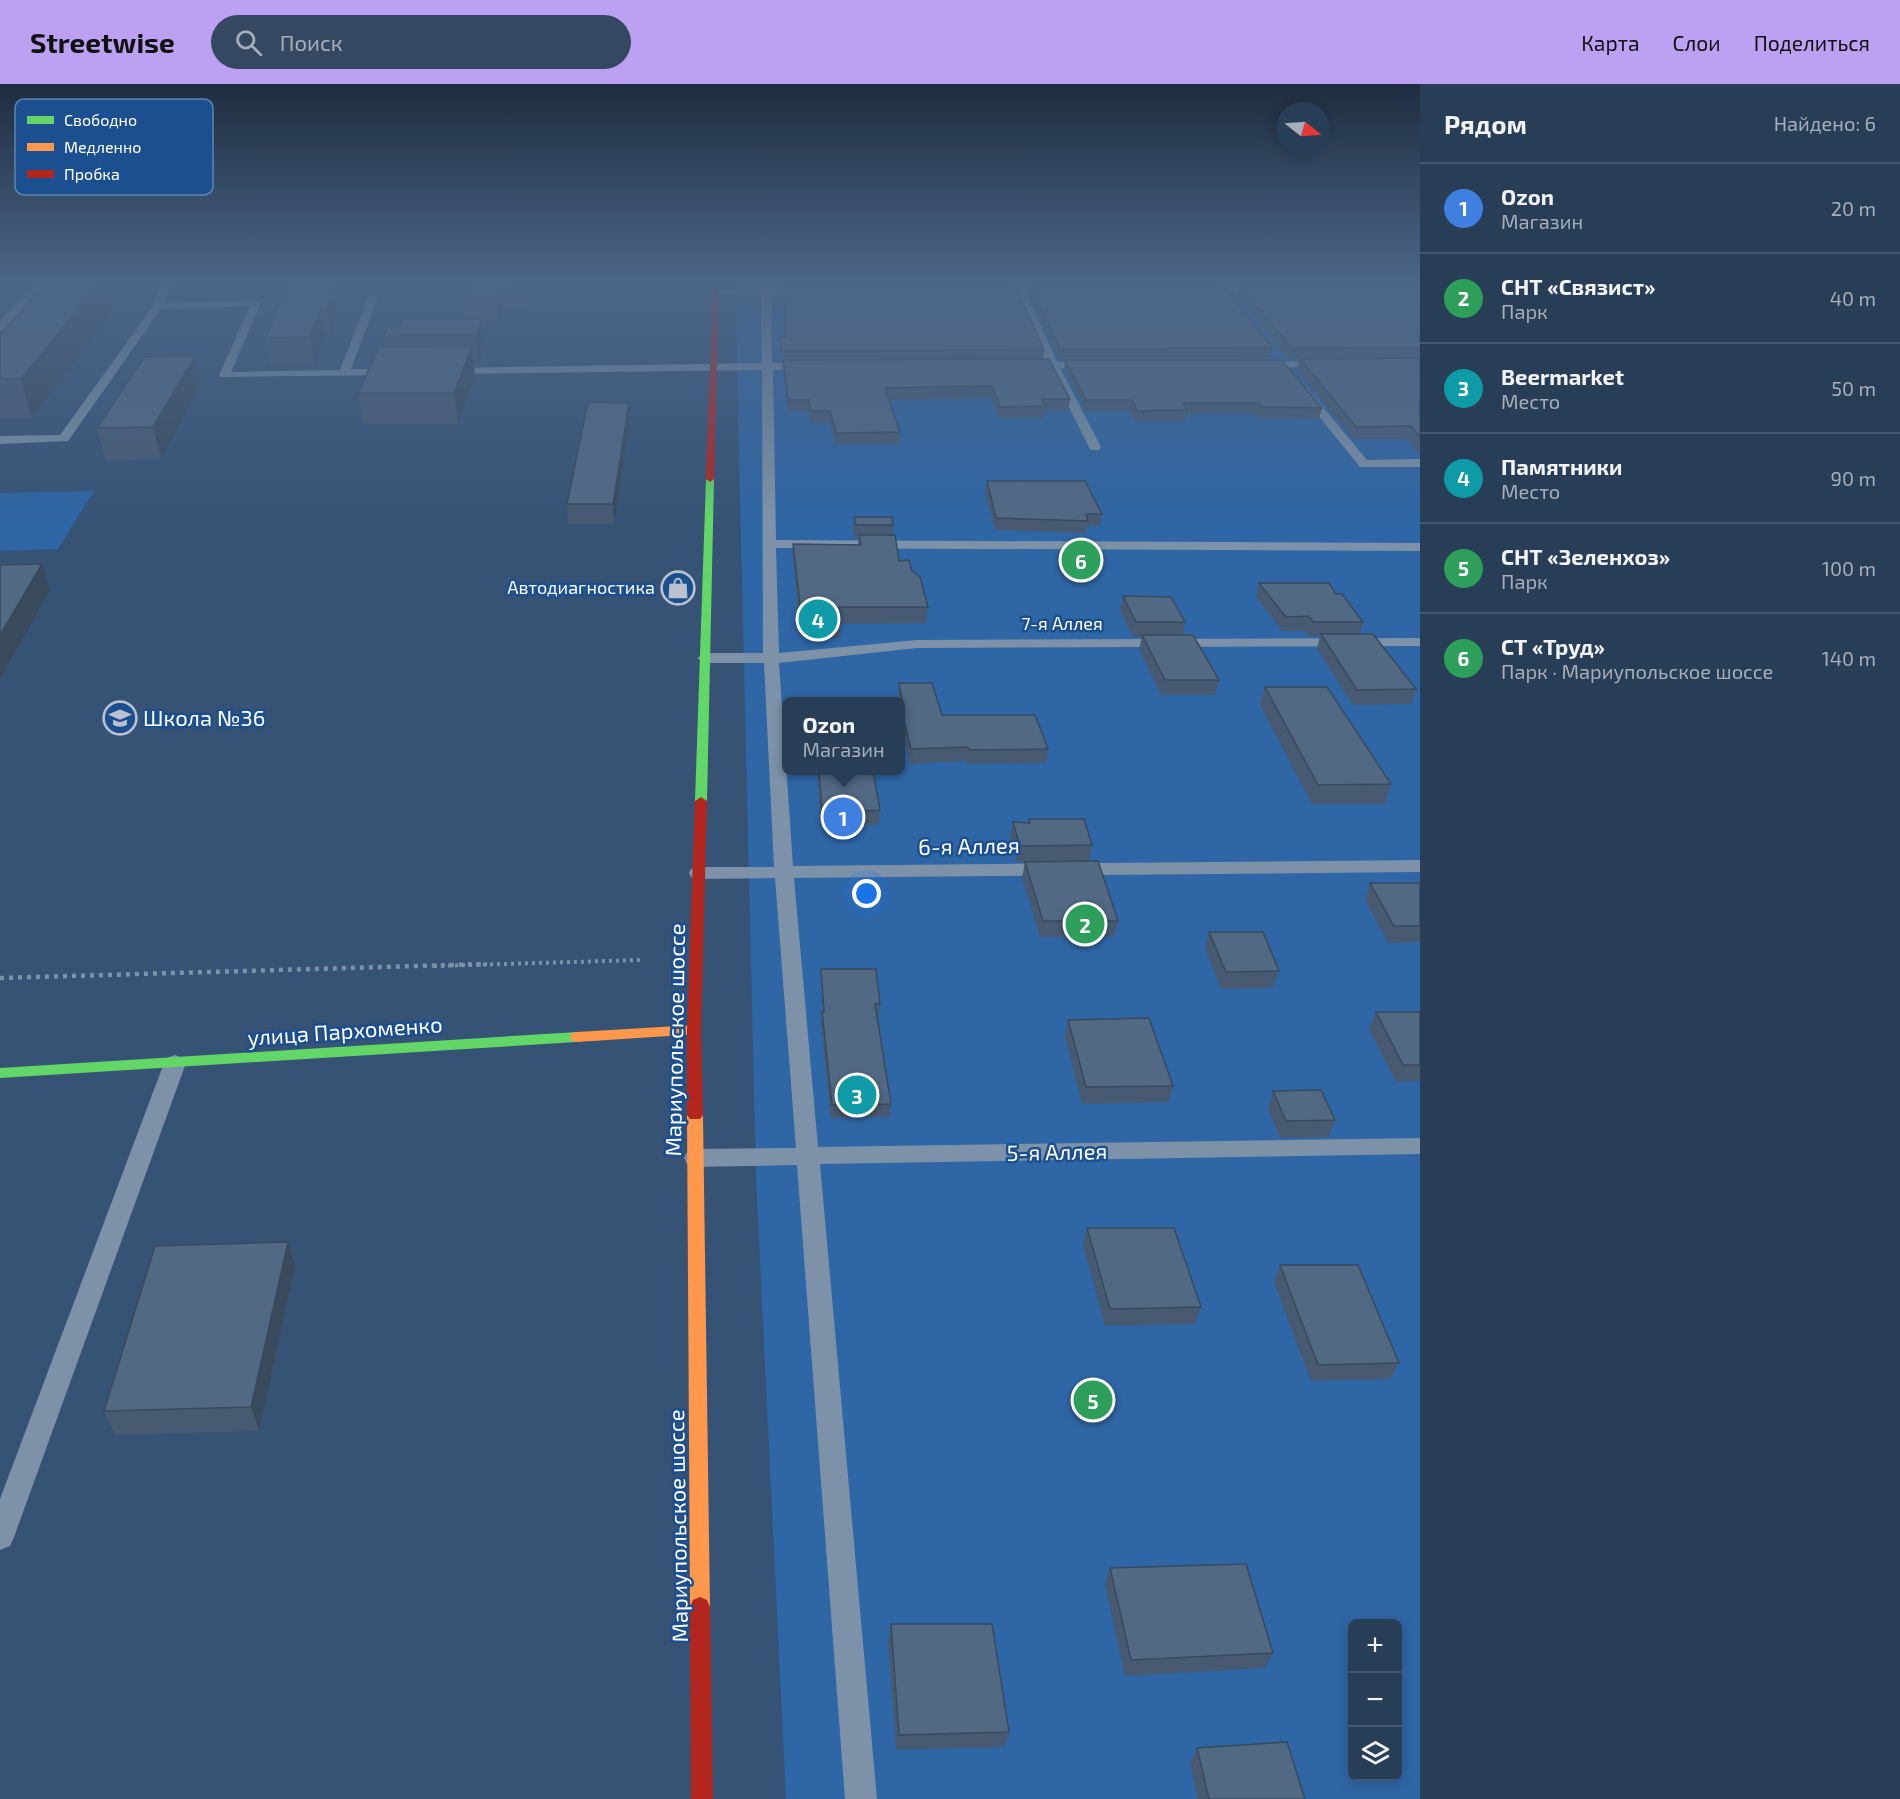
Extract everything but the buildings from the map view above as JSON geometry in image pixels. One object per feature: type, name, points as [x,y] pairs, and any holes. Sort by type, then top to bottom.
[{"type":"main road","name":"Мариупольское шоссе","points":[[702,1799],[694,1030],[714,361]]},
{"type":"main road","name":"улица Пархоменко","points":[[0,1073],[694,1030]]},
{"type":"lane","points":[[0,440],[64,438],[119,361]]},
{"type":"lane","points":[[230,361],[224,375],[404,372]]},
{"type":"lane","points":[[344,373],[349,361]]},
{"type":"lane","points":[[766,361],[771,658],[784,872],[861,1799]]},
{"type":"lane","points":[[1051,361],[1095,447]]},
{"type":"lane","points":[[1248,365],[1286,369],[1340,364]]},
{"type":"lane","points":[[1017,365],[1099,365]]},
{"type":"lane","points":[[440,371],[826,366]]},
{"type":"lane","points":[[1286,369],[1364,464],[1402,464],[1417,469]]},
{"type":"lane","points":[[769,544],[1420,547]]},
{"type":"lane","name":"7-я Аллея","points":[[705,658],[792,658],[916,644],[1420,642]]},
{"type":"lane","name":"6-я Аллея","points":[[699,873],[1420,866]]},
{"type":"lane","points":[[0,1537],[175,1063]]},
{"type":"lane","name":"5-я Аллея","points":[[695,1158],[1420,1146]]},
{"type":"path","points":[[0,978],[641,960]]},
{"type":"shaded area","points":[[737,361],[1420,361],[1420,1799],[786,1799],[756,1177]]},
{"type":"shaded area","points":[[94,491],[58,549],[0,551],[0,493]]},
{"type":"traffic: fast","points":[[701,801],[710,479]]},
{"type":"traffic: fast","points":[[0,1073],[577,1037]]},
{"type":"traffic: slow","points":[[577,1037],[694,1030]]},
{"type":"traffic: slow","points":[[695,1115],[700,1607]]},
{"type":"traffic: jam","points":[[710,479],[714,361]]},
{"type":"traffic: jam","points":[[695,1115],[694,1030],[701,801]]},
{"type":"traffic: jam","points":[[700,1607],[702,1799]]},
{"type":"place","name":"СТ «Труд»","points":[[1081,560]]},
{"type":"place","name":"Автодиагностика","points":[[678,588]]},
{"type":"place","name":"Памятники","points":[[818,619]]},
{"type":"place","name":"Школа №36","points":[[120,718]]},
{"type":"place","name":"Ozon","points":[[843,817]]},
{"type":"place","name":"СНТ «Связист»","points":[[1085,924]]},
{"type":"place","name":"Beermarket","points":[[857,1095]]},
{"type":"place","name":"СНТ «Зеленхоз»","points":[[1093,1400]]}]
